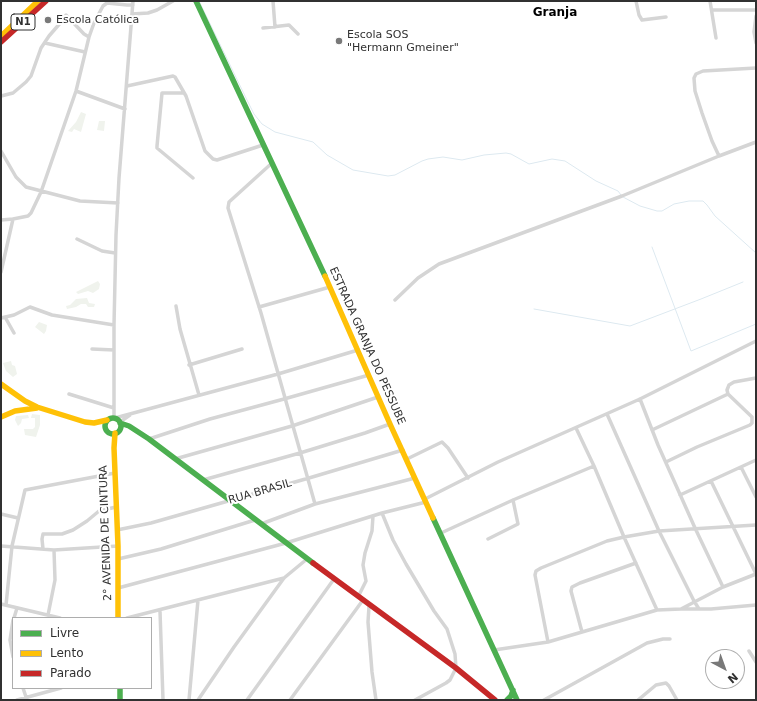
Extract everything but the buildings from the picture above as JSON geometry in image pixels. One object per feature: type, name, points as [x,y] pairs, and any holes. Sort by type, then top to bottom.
[{"type":"street","name":"N1","points":[[1,36],[38,1]]},
{"type":"street","name":"N1","points":[[1,42],[46,1]]},
{"type":"street","points":[[132,14],[148,13],[173,1]]},
{"type":"street","name":"ESTRADA GRANJA DO PESSUBE","points":[[196,1],[330,287],[390,424],[416,477],[517,700]]},
{"type":"street","points":[[273,1],[275,27]]},
{"type":"street","points":[[636,1],[639,16],[642,20],[666,17]]},
{"type":"street","points":[[710,1],[716,38]]},
{"type":"street","points":[[1,220],[28,216],[31,213],[41,192],[76,91],[89,37],[94,23],[105,4],[110,3],[127,5],[133,3],[124,109],[115,253],[114,408],[117,420],[121,426],[117,432],[114,448]]},
{"type":"street","points":[[712,10],[756,10]]},
{"type":"street","points":[[66,15],[84,34],[89,37]]},
{"type":"street","points":[[756,16],[754,32],[756,43]]},
{"type":"street","points":[[1,96],[13,93],[31,76],[41,48],[62,21]]},
{"type":"street","points":[[263,28],[289,25],[298,34]]},
{"type":"street","points":[[45,42],[85,52]]},
{"type":"street","points":[[719,156],[702,113],[695,91],[694,78],[696,74],[703,71],[756,68]]},
{"type":"street","points":[[127,86],[172,76],[177,78],[205,151],[212,160],[217,160],[263,145]]},
{"type":"street","points":[[76,91],[124,109]]},
{"type":"street","points":[[184,93],[162,93],[157,148],[193,178]]},
{"type":"street","points":[[395,300],[418,278],[439,264],[622,196],[756,142]]},
{"type":"street","points":[[1,151],[16,177],[30,188],[80,202],[118,203]]},
{"type":"street","points":[[272,163],[229,202],[229,214],[259,307],[284,399],[309,478],[315,504]]},
{"type":"street","points":[[1,272],[13,219]]},
{"type":"street","points":[[77,240],[102,251],[115,253]]},
{"type":"street","points":[[259,307],[330,287]]},
{"type":"street","points":[[176,306],[180,329],[199,395]]},
{"type":"street","points":[[14,333],[3,318],[14,315],[30,307],[52,315],[114,325]]},
{"type":"street","points":[[118,588],[286,543],[426,501],[498,462],[640,399],[756,342]]},
{"type":"street","points":[[92,349],[114,350]]},
{"type":"street","points":[[190,365],[242,349]]},
{"type":"street","points":[[1,384],[37,408],[85,422],[94,423],[107,420],[117,420],[131,414],[278,374],[358,350]]},
{"type":"street","points":[[149,439],[210,419],[369,375]]},
{"type":"street","points":[[756,378],[734,382],[728,387],[728,394],[756,420]]},
{"type":"street","points":[[69,394],[114,408]]},
{"type":"street","points":[[652,430],[728,394]]},
{"type":"street","points":[[175,459],[292,426],[378,397]]},
{"type":"street","points":[[640,399],[680,495],[723,587]]},
{"type":"street","points":[[1,417],[14,411],[37,408]]},
{"type":"street","points":[[607,414],[658,530],[699,609]]},
{"type":"street","points":[[666,462],[719,437],[746,427],[752,423],[752,417]]},
{"type":"street","points":[[107,420],[105,426],[114,448]]},
{"type":"street","points":[[117,420],[149,439],[369,606],[456,668],[495,700]]},
{"type":"street","points":[[94,423],[107,431],[117,432],[134,430]]},
{"type":"street","points":[[203,480],[300,453],[390,424]]},
{"type":"street","points":[[576,428],[657,610]]},
{"type":"street","points":[[407,459],[442,442],[448,448],[468,478]]},
{"type":"street","name":"2° AVENIDA DE CINTURA","points":[[114,448],[118,546],[118,617]]},
{"type":"street","name":"RUA BRASIL","points":[[117,530],[151,523],[402,450]]},
{"type":"street","points":[[680,495],[756,460]]},
{"type":"street","points":[[441,533],[594,466]]},
{"type":"street","points":[[742,467],[756,497]]},
{"type":"street","points":[[6,605],[12,546],[25,490],[115,473]]},
{"type":"street","points":[[261,524],[315,504],[416,477]]},
{"type":"street","points":[[681,609],[723,587],[756,574],[711,481]]},
{"type":"street","points":[[488,539],[518,524],[514,500]]},
{"type":"street","points":[[42,549],[42,539],[44,534],[62,534],[73,530],[87,521],[99,510],[116,507]]},
{"type":"street","points":[[382,513],[393,540],[406,564],[434,611],[447,629],[455,654],[456,668],[450,680],[415,700]]},
{"type":"street","points":[[1,514],[18,518]]},
{"type":"street","points":[[290,700],[360,599],[366,581],[364,565],[365,553],[372,531],[373,516]]},
{"type":"street","points":[[118,559],[162,549],[255,520]]},
{"type":"street","points":[[548,642],[535,575],[536,571],[541,568],[607,541],[658,530],[756,524]]},
{"type":"street","points":[[1,546],[54,550],[118,546]]},
{"type":"street","points":[[48,615],[55,580],[54,550]]},
{"type":"street","points":[[198,700],[234,646],[284,578],[308,559]]},
{"type":"street","points":[[582,632],[571,591],[572,587],[636,563]]},
{"type":"street","points":[[133,617],[284,578]]},
{"type":"street","points":[[247,700],[334,579]]},
{"type":"street","points":[[189,700],[198,600]]},
{"type":"street","points":[[1,604],[56,617]]},
{"type":"street","points":[[494,650],[548,642],[657,610],[756,605]]},
{"type":"street","points":[[369,606],[368,622],[376,700]]},
{"type":"street","points":[[14,617],[17,608]]},
{"type":"street","points":[[160,611],[163,700]]},
{"type":"street","points":[[12,626],[10,640],[12,651]]},
{"type":"street","points":[[544,700],[647,643],[670,639]]},
{"type":"street","points":[[749,651],[756,662]]},
{"type":"street","points":[[638,700],[656,685],[666,683],[677,700]]},
{"type":"street","points":[[23,689],[26,699]]},
{"type":"street","points":[[17,700],[26,699],[58,689]]},
{"type":"street","points":[[120,689],[120,700]]},
{"type":"street","points":[[507,700],[511,696],[513,690]]},
{"type":"shaded area","points":[[81,112],[86,114],[81,132],[74,129],[72,132],[68,131],[76,122]]},
{"type":"shaded area","points":[[99,121],[105,121],[104,131],[97,130]]},
{"type":"shaded area","points":[[98,281],[100,284],[99,289],[93,293],[88,291],[78,294],[76,292]]},
{"type":"shaded area","points":[[87,298],[89,303],[95,304],[94,307],[88,307],[86,304],[81,304],[67,309],[66,306],[70,305],[76,299]]},
{"type":"shaded area","points":[[39,322],[47,325],[44,334],[35,327]]},
{"type":"shaded area","points":[[11,361],[12,365],[15,366],[17,374],[13,377],[6,371],[3,363]]},
{"type":"shaded area","points":[[32,414],[40,415],[40,425],[36,437],[25,435],[24,429],[33,429],[35,427],[35,418],[31,418]]},
{"type":"shaded area","points":[[28,415],[29,418],[22,419],[18,426],[15,420],[16,416]]},
{"type":"waterway","points":[[199,1],[254,114],[262,124],[275,132],[313,142],[327,155],[353,170],[388,176],[395,175],[428,159],[443,157],[462,160],[484,155],[506,153],[511,154],[529,164],[552,159],[565,161],[596,181],[618,191],[621,195]]},
{"type":"waterway","points":[[623,197],[640,206],[657,211],[662,211],[674,204],[689,201],[703,201],[715,216],[756,253]]},
{"type":"waterway","points":[[652,247],[691,351],[756,324]]},
{"type":"waterway","points":[[534,309],[630,326],[743,282]]},
{"type":"traffic: fast","points":[[196,1],[325,276]]},
{"type":"traffic: fast","points":[[113,418],[119,420],[121,426],[119,432],[113,434],[107,432],[105,426],[107,420],[113,418]]},
{"type":"traffic: fast","points":[[120,423],[129,426],[149,439],[313,563]]},
{"type":"traffic: fast","points":[[433,518],[517,700]]},
{"type":"traffic: fast","points":[[120,689],[120,700]]},
{"type":"traffic: fast","points":[[507,700],[511,696],[513,690]]},
{"type":"traffic: slow","points":[[1,36],[38,1]]},
{"type":"traffic: slow","points":[[325,276],[433,518]]},
{"type":"traffic: slow","points":[[1,384],[25,401],[37,407],[85,422],[94,423],[107,420]]},
{"type":"traffic: slow","points":[[1,417],[15,411],[37,408]]},
{"type":"traffic: slow","points":[[115,433],[114,448],[118,546],[118,617]]},
{"type":"traffic: jam","points":[[1,42],[46,1]]},
{"type":"traffic: jam","points":[[313,563],[456,668],[495,700]]},
{"type":"place","name":"Escola Católica","points":[[48,20]]},
{"type":"place","name":"Escola SOS \"Hermann Gmeiner\"","points":[[339,41]]},
{"type":"district","name":"Granja","points":[[555,13]]}]
